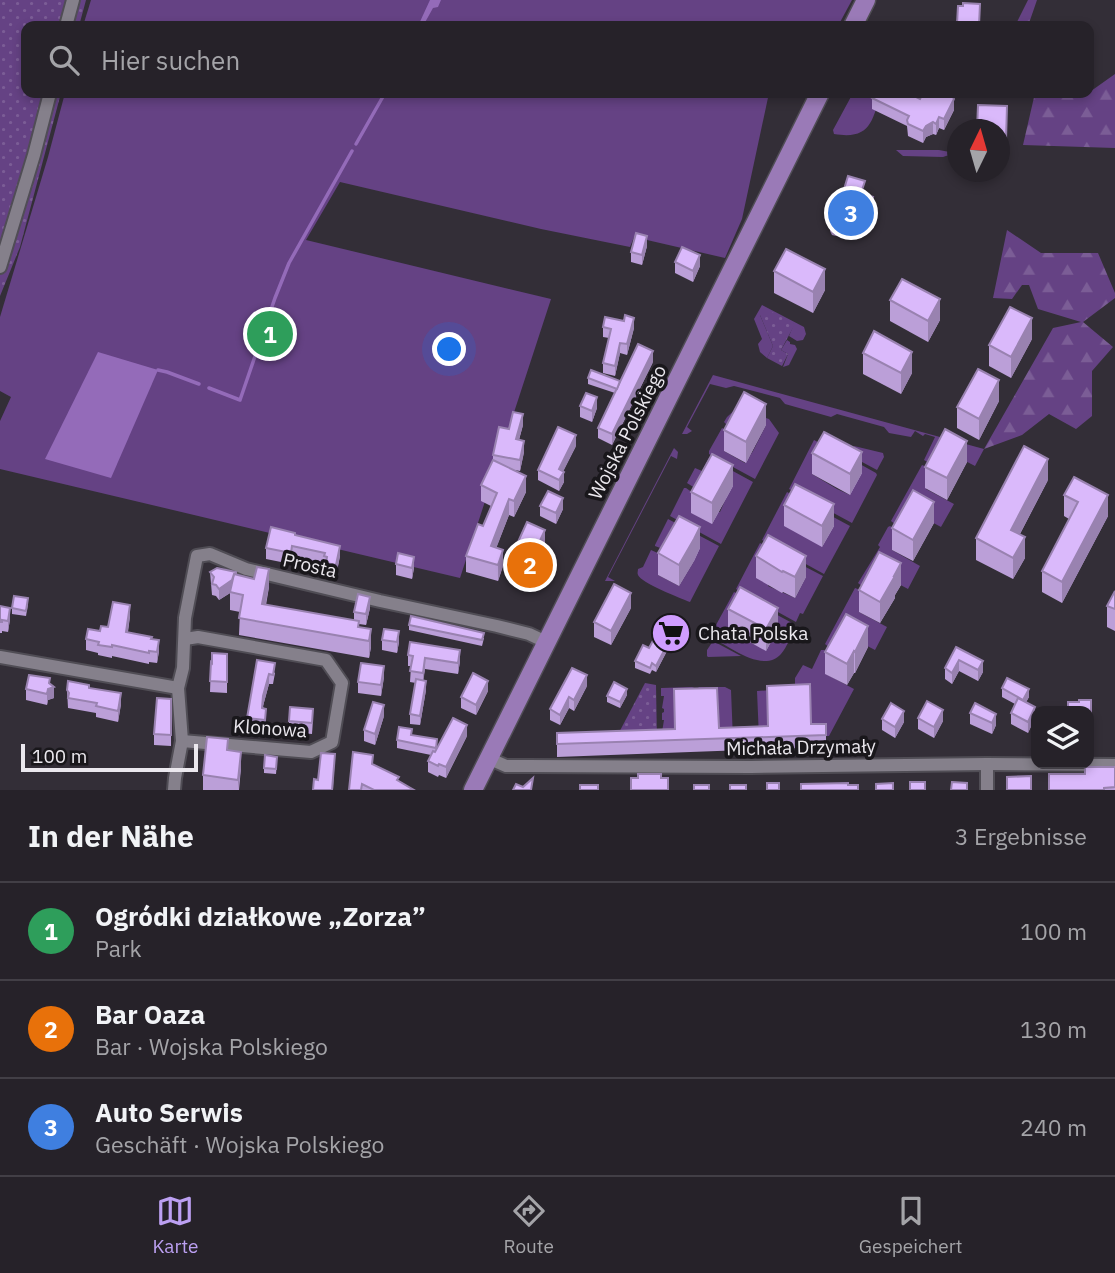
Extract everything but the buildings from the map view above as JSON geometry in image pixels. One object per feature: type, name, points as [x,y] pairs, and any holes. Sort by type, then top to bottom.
[{"type":"main road","points":[[856,21],[866,0]]},
{"type":"main road","name":"Wojska Polskiego","points":[[472,790],[818,98]]},
{"type":"street","points":[[67,21],[73,0]]},
{"type":"street","points":[[0,267],[49,98]]},
{"type":"street","name":"Prosta","points":[[178,688],[183,668],[185,618],[197,556],[211,554],[246,569],[497,626],[529,634],[546,642]]},
{"type":"street","name":"Klonowa","points":[[181,741],[311,752],[332,742],[342,683],[326,660],[198,637],[185,639]]},
{"type":"street","points":[[0,657],[178,688],[181,741],[174,790]]},
{"type":"street","name":"Michała Drzymały","points":[[488,758],[506,766],[1115,765]]},
{"type":"street","points":[[987,764],[987,790]]},
{"type":"green space","points":[[0,0],[86,0],[80,21],[21,21],[21,98],[60,98],[20,247],[0,296]]},
{"type":"green space","points":[[91,0],[852,0],[841,21],[85,21]]},
{"type":"green space","points":[[1028,0],[1037,0],[1030,21],[1018,21]]},
{"type":"green space","points":[[1115,74],[1115,148],[1023,145],[1034,98],[1094,98],[1094,89]]},
{"type":"green space","points":[[64,98],[768,98],[742,219],[725,258],[634,237],[630,247],[340,182],[306,240],[551,299],[460,578],[0,469],[0,421],[11,397],[0,391],[0,317]]},
{"type":"green space","points":[[850,98],[879,98],[868,127],[855,134],[846,135],[834,134],[833,130]]},
{"type":"green space","points":[[896,150],[947,152],[947,156],[943,157],[903,156]]},
{"type":"green space","points":[[1007,230],[1041,253],[1098,253],[1115,298],[1083,322],[1113,347],[1092,371],[1092,416],[1076,429],[1049,414],[1022,435],[984,449],[1053,328],[1081,322],[1038,309],[1029,285],[1022,285],[1012,299],[993,298]]},
{"type":"green space","points":[[762,305],[804,327],[806,334],[803,340],[797,341],[789,336],[794,324],[760,315],[773,346],[767,358],[760,352],[758,344],[762,339],[754,319]]},
{"type":"green space","points":[[764,308],[795,324],[781,350],[788,354],[782,366],[767,358],[773,346],[760,315]]},
{"type":"green space","points":[[787,340],[797,349],[789,365],[783,367],[788,354],[781,350]]},
{"type":"green space","points":[[713,375],[984,449],[975,466],[946,451],[929,463],[924,460],[935,437],[925,434],[923,436],[915,431],[911,437],[889,433],[884,427],[837,414],[831,417],[785,404],[780,398],[734,386],[726,388],[710,384],[687,427],[692,431],[682,434]]},
{"type":"green space","points":[[739,406],[769,419],[779,433],[755,479],[709,454],[722,428],[728,431],[724,451],[745,463],[753,451],[766,425],[728,426],[724,422]]},
{"type":"green space","points":[[814,440],[842,455],[812,474],[837,489],[850,495],[849,458],[877,475],[852,523],[789,489]]},
{"type":"green space","points":[[854,446],[883,453],[884,457],[877,470],[849,455]]},
{"type":"green space","points":[[674,448],[678,452],[677,459],[671,456],[608,577],[615,581],[605,581]]},
{"type":"green space","points":[[709,458],[753,482],[721,544],[670,516],[684,488],[720,512],[726,498],[698,490],[687,483],[695,468],[702,471]]},
{"type":"green space","points":[[922,465],[929,468],[926,489],[954,504],[941,527],[913,512],[896,525],[891,521]]},
{"type":"green space","points":[[787,492],[850,526],[824,574],[762,540]]},
{"type":"green space","points":[[668,519],[719,546],[690,602],[653,586],[638,574],[638,569],[643,567],[651,550],[662,555],[658,575],[679,586],[694,561],[655,546]]},
{"type":"green space","points":[[890,526],[896,530],[892,550],[920,566],[908,589],[880,574],[863,587],[858,583]]},
{"type":"green space","points":[[760,543],[787,557],[768,586],[795,598],[806,577],[798,563],[823,576],[796,622],[736,589]]},
{"type":"green space","points":[[855,588],[863,591],[859,612],[887,627],[875,650],[846,635],[830,648],[825,644]]},
{"type":"green space","points":[[734,592],[762,606],[728,630],[740,638],[767,650],[768,610],[794,624],[795,629],[785,648],[774,659],[755,660],[710,636]]},
{"type":"green space","points":[[713,641],[741,656],[708,657],[707,650]]},
{"type":"green space","points":[[821,650],[830,653],[826,674],[854,689],[829,736],[759,738],[757,691],[784,689],[790,692],[790,684],[795,684],[795,678],[803,665],[812,669]]},
{"type":"green space","points":[[645,683],[656,685],[657,742],[613,744]]},
{"type":"green space","points":[[725,687],[731,690],[733,740],[662,732],[664,696],[661,696],[661,688]]},
{"type":"shaded area","points":[[430,0],[441,0],[426,21],[420,21]]},
{"type":"shaded area","points":[[98,352],[158,370],[111,478],[45,459]]},
{"type":"waterway","points":[[356,144],[382,98]]},
{"type":"waterway","points":[[209,388],[240,400],[289,263],[352,151]]},
{"type":"waterway","points":[[158,370],[199,384]]},
{"type":"place","name":"Auto Serwis","points":[[851,213]]},
{"type":"place","name":"Ogródki działkowe „Zorza”","points":[[270,334]]},
{"type":"place","name":"Bar Oaza","points":[[530,565]]},
{"type":"place","name":"Chata Polska","points":[[671,633]]}]
